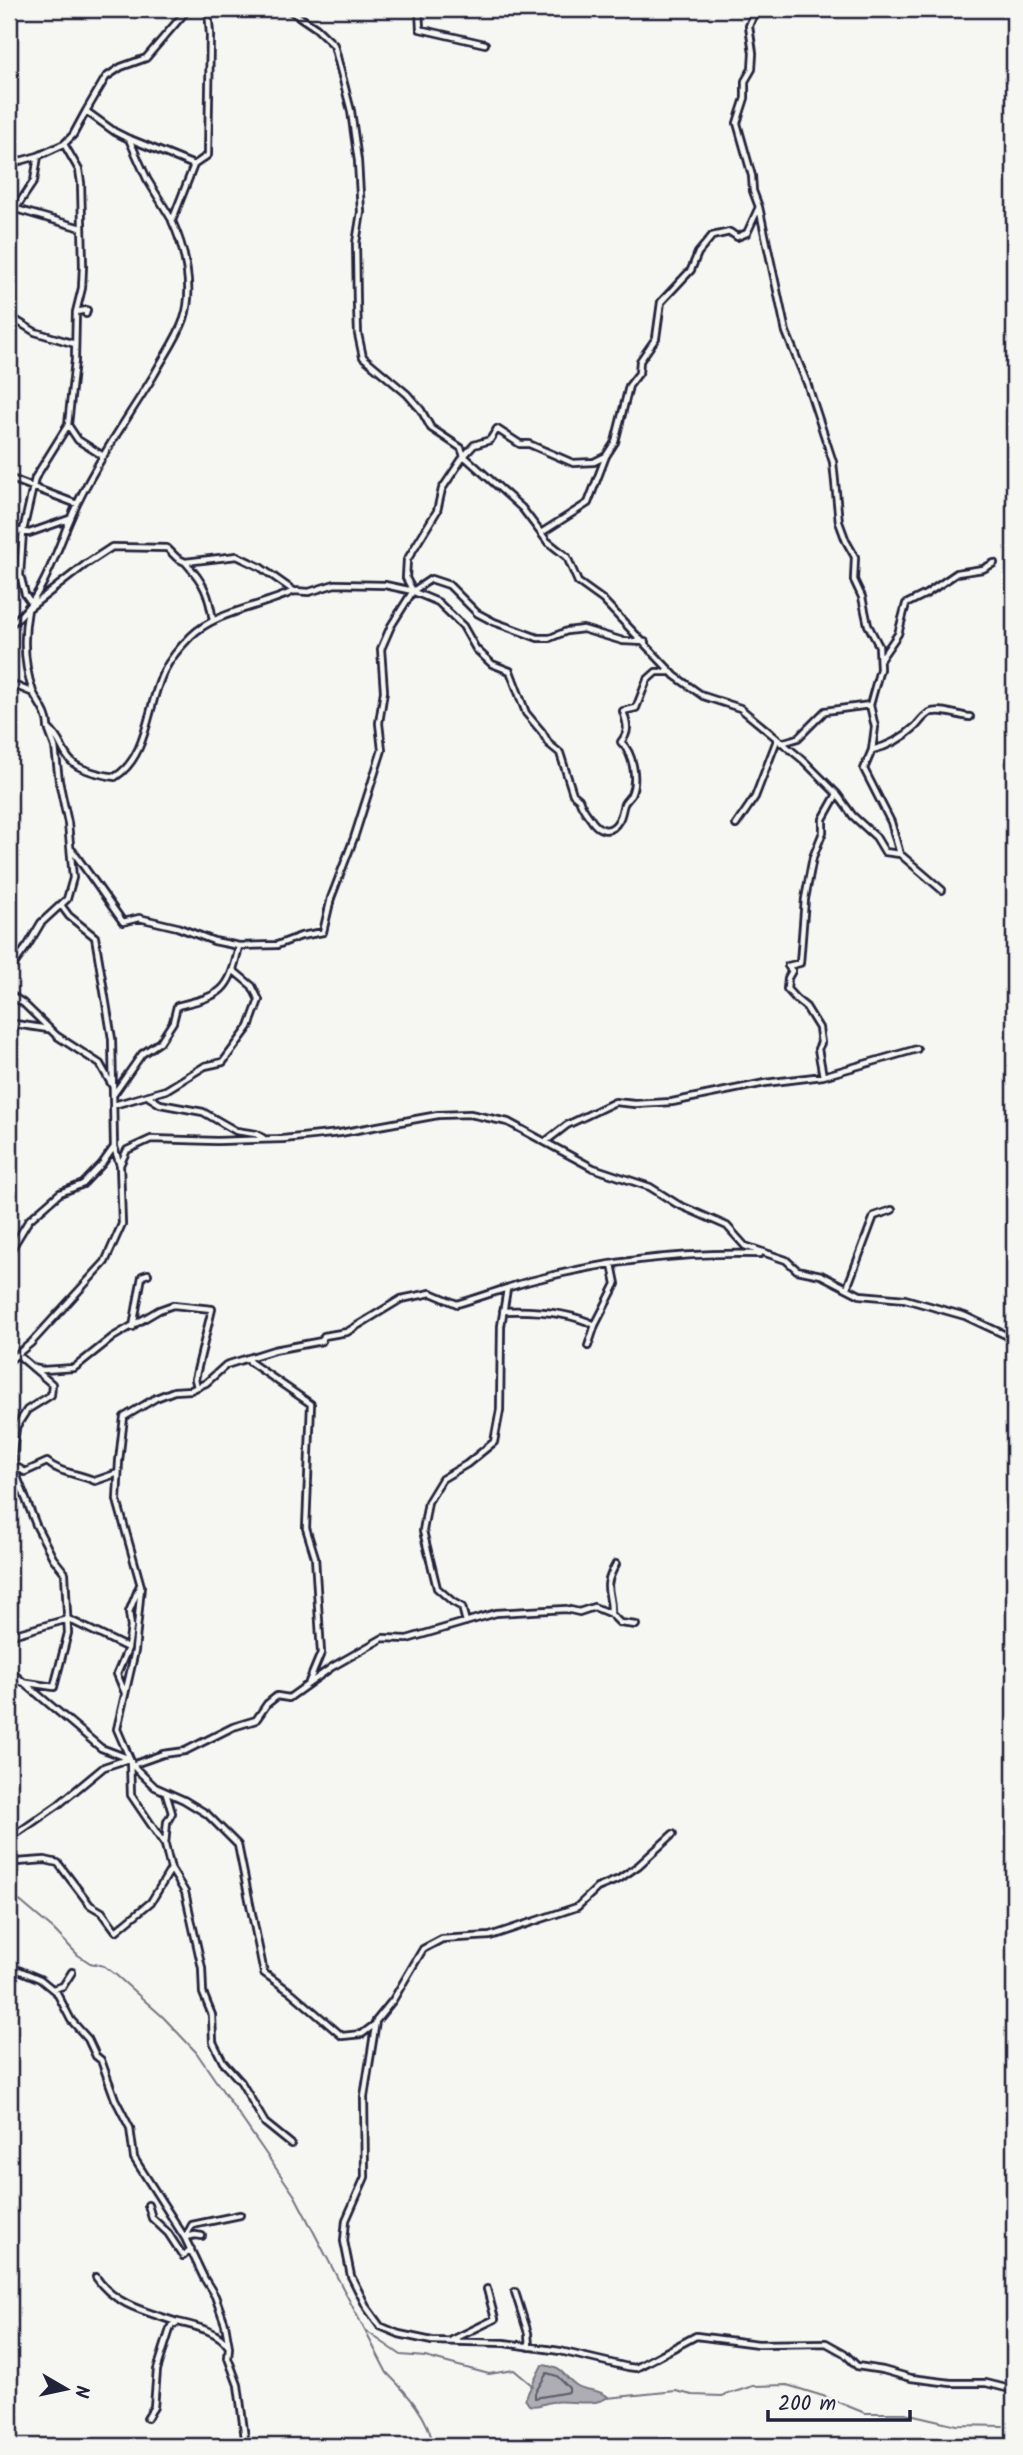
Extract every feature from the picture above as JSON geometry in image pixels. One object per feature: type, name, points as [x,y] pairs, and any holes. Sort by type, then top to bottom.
[{"type":"street","points":[[9,164],[38,156],[64,144],[73,135],[106,77],[121,67],[146,58],[188,9]]},
{"type":"street","points":[[172,221],[194,165],[208,155],[208,9]]},
{"type":"street","points":[[288,9],[316,28],[334,46],[351,111],[361,212],[356,243],[358,334],[363,357],[407,394],[421,410],[431,428],[461,448],[464,456],[522,508],[547,541],[567,556],[578,582],[603,600],[671,672],[703,696],[740,708],[803,760],[837,794],[853,816],[876,836],[885,852],[900,854],[942,890]]},
{"type":"street","points":[[419,9],[420,29],[485,44]]},
{"type":"street","points":[[756,9],[750,26],[752,69],[745,81],[745,98],[737,123],[752,176],[753,191],[759,206],[786,332],[807,383],[833,462],[839,522],[855,557],[854,580],[879,646],[880,669],[870,705],[875,727],[872,750],[864,769],[891,822],[900,854]]},
{"type":"street","points":[[86,111],[115,132],[194,165]]},
{"type":"street","points":[[9,1361],[18,1355],[106,1262],[122,1224],[121,1165],[114,1147],[113,1039],[107,996],[95,937],[69,916],[61,905],[67,899],[73,878],[72,850],[58,781],[55,747],[48,721],[27,673],[25,626],[30,601],[51,568],[77,504],[103,456],[168,355],[184,319],[189,294],[180,237],[129,139]]},
{"type":"street","points":[[30,601],[24,594],[20,575],[23,531],[35,478],[68,425],[76,312],[82,288],[81,183],[79,170],[64,144]]},
{"type":"street","points":[[16,208],[34,180],[38,156]]},
{"type":"street","points":[[9,206],[81,228]]},
{"type":"street","points":[[541,533],[589,503],[615,442],[629,386],[639,373],[640,361],[656,338],[661,302],[691,270],[698,253],[712,236],[730,232],[737,237],[747,233],[759,206]]},
{"type":"street","points":[[76,312],[87,310],[86,314]]},
{"type":"street","points":[[9,316],[35,332],[75,344]]},
{"type":"street","points":[[68,425],[78,440],[103,456]]},
{"type":"street","points":[[413,591],[406,578],[407,560],[437,511],[442,489],[474,444],[490,440],[497,429],[520,444],[528,444],[573,463],[594,462],[607,456]]},
{"type":"street","points":[[9,478],[77,504]]},
{"type":"street","points":[[9,528],[29,533],[70,519]]},
{"type":"street","points":[[9,625],[86,564],[112,547],[167,548],[185,562],[202,582],[209,598],[213,621]]},
{"type":"street","points":[[185,562],[237,556],[260,567],[294,591]]},
{"type":"street","points":[[879,661],[898,634],[906,604],[957,573],[983,569],[994,563]]},
{"type":"street","points":[[72,850],[123,922],[139,918],[239,946],[277,946],[301,936],[323,932],[331,898],[355,838],[382,750],[379,723],[384,691],[381,649],[390,626],[413,591],[431,579],[449,585],[477,613],[538,638],[551,638],[567,631],[583,629],[622,641],[645,642]]},
{"type":"street","points":[[48,728],[59,737],[71,762],[98,774],[115,777],[137,754],[164,669],[192,635],[224,614],[271,602],[294,591],[309,592],[335,584],[384,585],[413,591],[438,601],[463,626],[476,649],[492,664],[510,671],[526,713],[549,744],[560,753],[565,774],[582,810],[595,827],[603,830],[612,828],[619,820],[631,794],[634,779],[628,749],[621,742],[628,726],[623,711],[636,708],[647,680],[656,672],[671,672]]},
{"type":"street","points":[[9,683],[34,693]]},
{"type":"street","points":[[779,742],[798,738],[825,711],[870,705]]},
{"type":"street","points":[[872,750],[890,746],[916,726],[925,715],[934,711],[970,717]]},
{"type":"street","points":[[736,825],[755,797],[779,742]]},
{"type":"street","points":[[823,1076],[818,1049],[821,1043],[819,1028],[806,1007],[787,989],[792,971],[788,966],[800,962],[805,899],[813,857],[823,832],[823,820],[837,794]]},
{"type":"street","points":[[9,971],[41,923],[67,899]]},
{"type":"street","points":[[114,1091],[142,1054],[160,1042],[173,1021],[177,1006],[217,995],[234,971],[239,946]]},
{"type":"street","points":[[114,1105],[166,1090],[205,1066],[223,1062],[250,1027],[259,1000],[252,986],[234,971]]},
{"type":"street","points":[[9,994],[23,1003],[69,1045],[100,1064],[114,1091]]},
{"type":"street","points":[[9,1023],[52,1029]]},
{"type":"street","points":[[545,1142],[567,1125],[615,1102],[672,1102],[765,1083],[823,1076],[885,1056],[917,1049]]},
{"type":"street","points":[[148,1096],[160,1104],[203,1112],[236,1131],[256,1134],[266,1140]]},
{"type":"street","points":[[121,1165],[127,1150],[151,1139],[266,1140],[340,1133],[438,1115],[470,1114],[508,1122],[593,1168],[650,1187],[677,1205],[727,1226],[746,1246],[786,1259],[797,1270],[821,1275],[860,1295],[905,1298],[965,1317],[1014,1339]]},
{"type":"street","points":[[9,1253],[29,1220],[61,1193],[83,1184],[114,1147]]},
{"type":"street","points":[[847,1288],[874,1216],[892,1210]]},
{"type":"street","points":[[673,1834],[638,1866],[619,1879],[597,1888],[577,1907],[490,1936],[442,1939],[423,1949],[375,2025],[362,2034],[342,2036],[264,1973],[238,1845],[206,1814],[155,1787],[131,1762],[117,1729],[135,1651],[141,1584],[117,1500],[124,1417],[156,1398],[206,1383],[226,1365],[274,1350],[322,1341],[324,1336],[347,1332],[401,1299],[431,1293],[457,1304],[529,1281],[612,1264],[690,1255],[765,1254]]},
{"type":"street","points":[[587,1346],[617,1284],[612,1264]]},
{"type":"street","points":[[133,1328],[142,1276],[148,1274]]},
{"type":"street","points":[[466,1622],[462,1607],[437,1587],[423,1531],[428,1502],[442,1479],[467,1464],[494,1442],[500,1410],[501,1326],[507,1288]]},
{"type":"street","points":[[33,1368],[74,1368],[113,1337],[133,1328],[159,1310],[173,1305],[212,1309],[195,1378],[197,1387]]},
{"type":"street","points":[[503,1311],[547,1314],[595,1325]]},
{"type":"street","points":[[9,1438],[27,1410],[51,1395],[52,1384],[18,1355]]},
{"type":"street","points":[[249,1359],[311,1404],[306,1528],[315,1556],[321,1653],[308,1686]]},
{"type":"street","points":[[16,1429],[12,1457],[14,1465],[36,1525],[53,1558],[65,1573],[68,1619],[68,1633],[54,1687],[20,1682]]},
{"type":"street","points":[[14,1465],[25,1472],[47,1462],[63,1472],[75,1472],[95,1481],[118,1472]]},
{"type":"street","points":[[611,1614],[607,1590],[608,1578],[615,1564]]},
{"type":"street","points":[[125,1693],[117,1674],[128,1648],[131,1627],[128,1612],[141,1584]]},
{"type":"street","points":[[9,1834],[19,1832],[58,1805],[104,1767],[119,1760],[131,1762],[185,1751],[233,1727],[256,1720],[267,1704],[277,1696],[289,1698],[332,1667],[383,1638],[407,1639],[496,1614],[566,1609],[579,1612],[594,1607],[611,1614],[620,1623],[636,1625]]},
{"type":"street","points":[[9,1634],[68,1619],[128,1648]]},
{"type":"street","points":[[9,1670],[101,1748],[131,1762]]},
{"type":"street","points":[[131,1762],[131,1795],[165,1845]]},
{"type":"street","points":[[166,1792],[172,1812],[167,1822],[165,1845],[171,1869],[185,1892],[202,1968],[203,1993],[212,2015],[213,2042],[223,2062],[241,2081],[265,2123],[291,2144]]},
{"type":"street","points":[[9,1859],[58,1863],[90,1905],[102,1912],[116,1931],[151,1902],[171,1869]]},
{"type":"street","points":[[9,1966],[40,1979],[53,1989],[71,2020],[88,2039],[96,2056],[102,2060],[115,2099],[130,2128],[134,2158],[185,2238],[215,2296],[225,2324],[228,2358],[238,2385],[246,2446]]},
{"type":"street","points":[[53,1989],[63,1986],[72,1972]]},
{"type":"street","points":[[375,2025],[364,2097],[365,2177],[346,2220],[344,2241],[351,2276],[367,2308],[380,2326],[399,2334],[432,2341],[504,2343],[636,2368],[696,2336],[758,2344],[826,2343],[845,2353],[857,2366],[911,2378],[951,2383],[986,2383],[1006,2388]]},
{"type":"street","points":[[148,2205],[152,2218],[168,2233],[183,2256],[191,2249]]},
{"type":"street","points":[[185,2238],[192,2225],[240,2215]]},
{"type":"street","points":[[185,2238],[202,2236]]},
{"type":"street","points":[[96,2277],[103,2289],[133,2308],[214,2334],[229,2347]]},
{"type":"street","points":[[449,2342],[495,2319],[487,2289]]},
{"type":"street","points":[[516,2292],[528,2333],[529,2347]]},
{"type":"street","points":[[147,2418],[154,2407],[157,2370],[163,2349],[171,2326],[178,2322]]},
{"type":"water","points":[[542,2365],[558,2370],[580,2387],[601,2392],[608,2397],[595,2402],[558,2401],[538,2406],[529,2405],[525,2399]]},
{"type":"waterway","points":[[9,1896],[21,1902],[54,1930],[78,1955],[90,1963],[104,1966],[116,1975],[163,2017],[196,2052],[295,2196],[387,2373],[422,2416],[433,2446]]},
{"type":"waterway","points":[[366,2331],[401,2355],[425,2357],[489,2374],[514,2370],[533,2386]]},
{"type":"waterway","points":[[607,2398],[676,2391],[692,2395],[722,2396],[753,2386],[787,2385],[865,2413],[905,2413],[957,2425],[1003,2426]]}]
